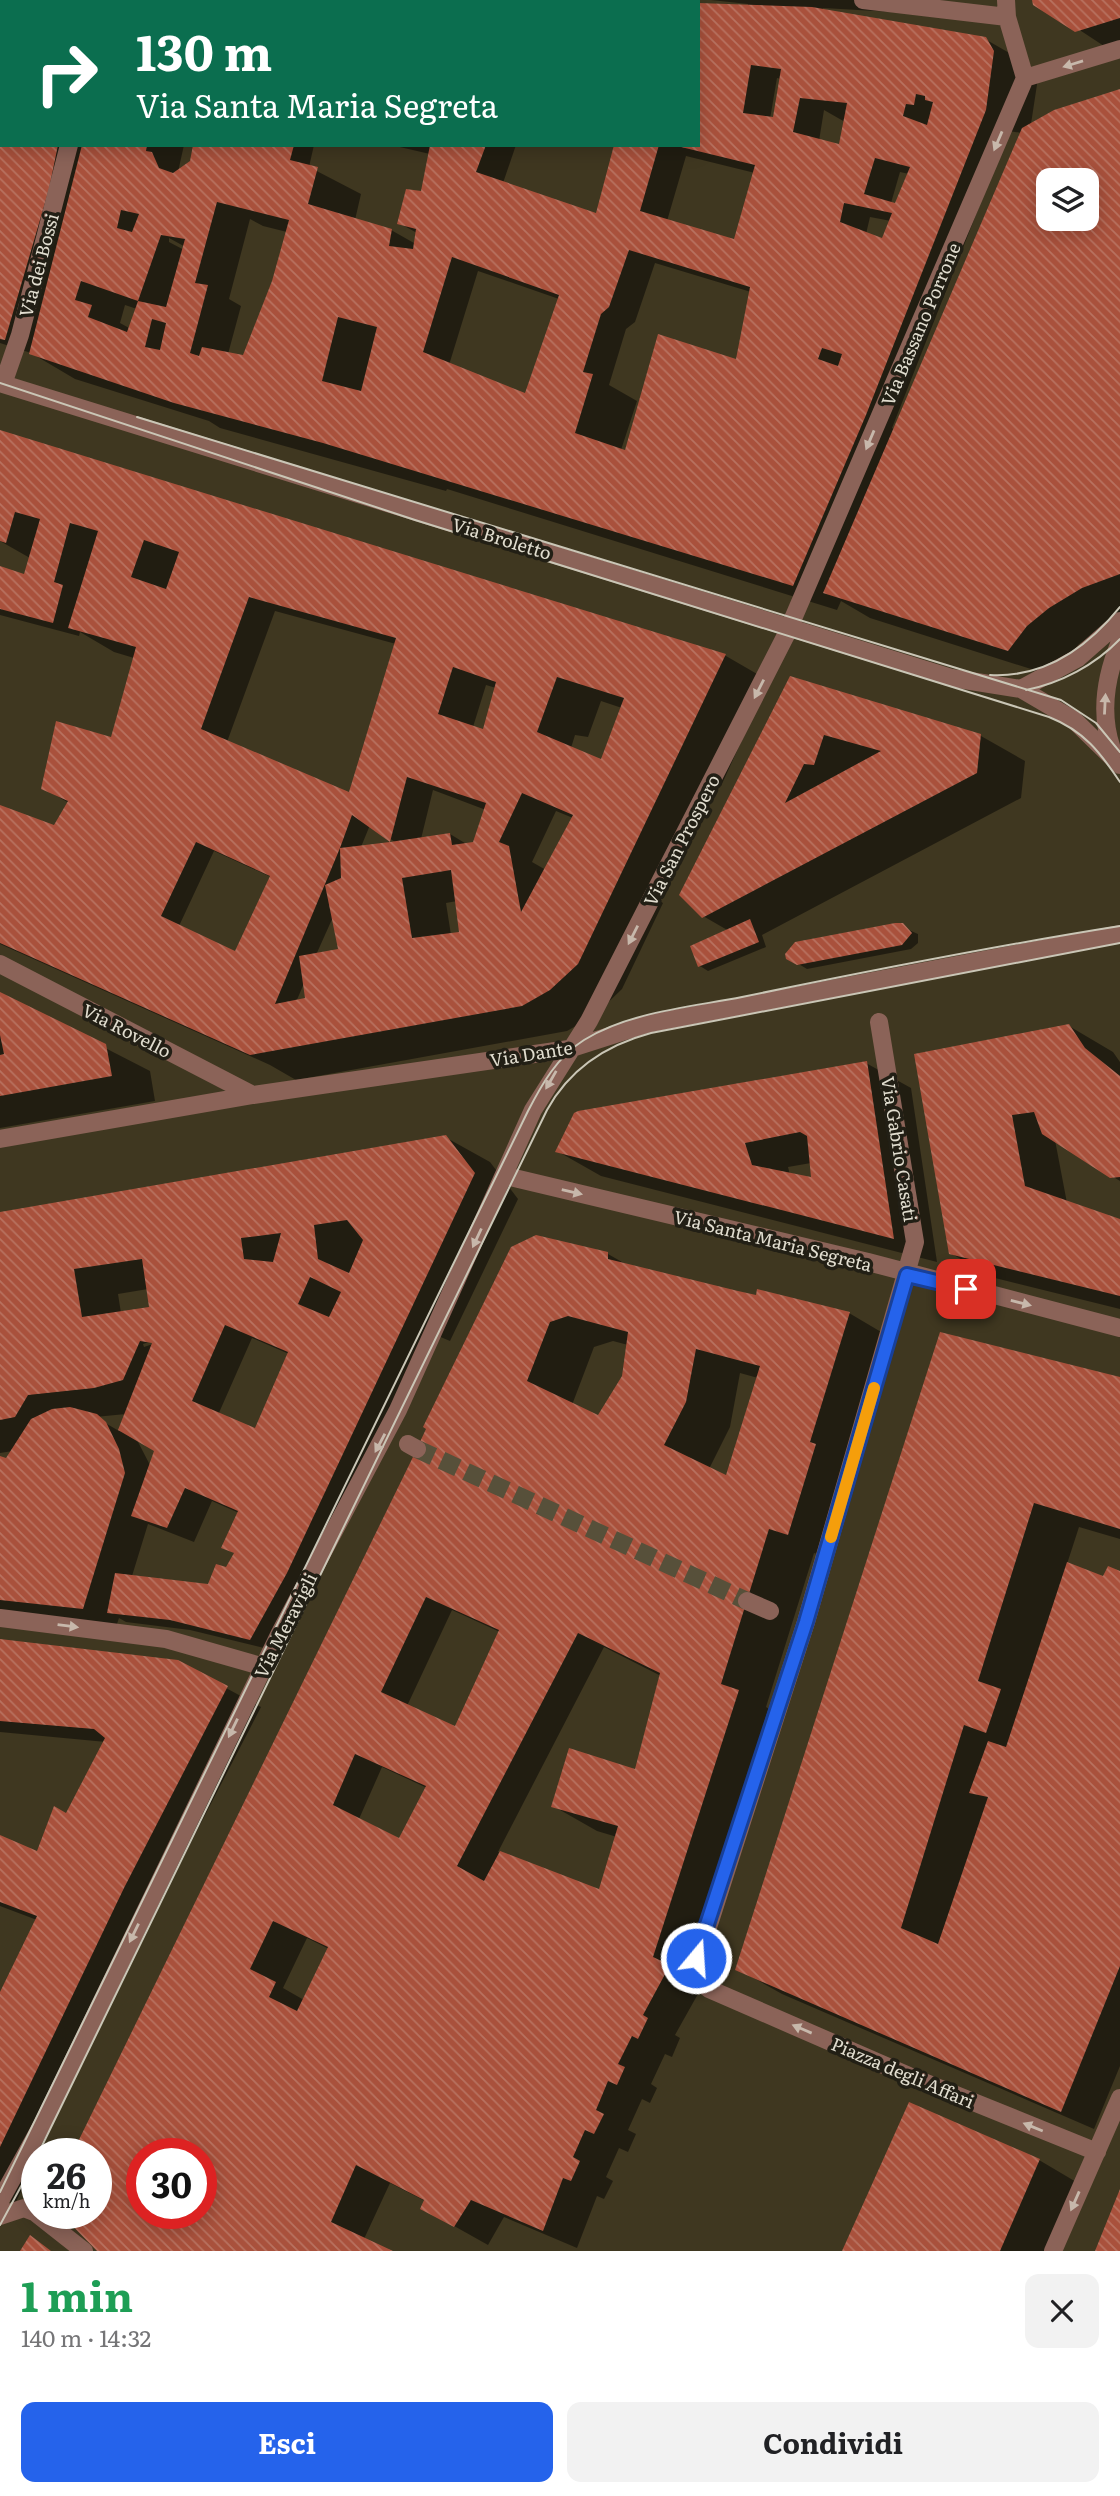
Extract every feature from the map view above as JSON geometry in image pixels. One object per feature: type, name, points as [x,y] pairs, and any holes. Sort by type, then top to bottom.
[{"type":"street","points":[[863,0],[1007,9],[1025,78],[1120,49]]},
{"type":"street","name":"Via Bassano Porrone","points":[[789,628],[1025,78]]},
{"type":"street","name":"Via dei Bossi","points":[[1,383],[20,335],[68,147]]},
{"type":"street","name":"Via Broletto","points":[[1,383],[952,678],[1013,689],[1074,720],[1120,765]]},
{"type":"street","points":[[1013,689],[1078,658],[1120,621]]},
{"type":"street","name":"Via San Prospero","points":[[569,1049],[589,1021],[789,628]]},
{"type":"street","points":[[1120,642],[1109,676],[1104,706],[1106,729],[1120,765]]},
{"type":"street","name":"Via Dante","points":[[0,1139],[253,1096],[569,1049],[646,1024],[1120,934]]},
{"type":"street","name":"Via Rovello","points":[[0,964],[253,1096]]},
{"type":"street","name":"Via Gabrio Casati","points":[[709,1989],[693,1974],[696,1958],[806,1622],[915,1242],[879,1022]]},
{"type":"street","name":"Via Meravigli","points":[[0,2201],[43,2123],[264,1667],[398,1410],[506,1176],[533,1110],[569,1049]]},
{"type":"street","name":"Via Santa Maria Segreta","points":[[506,1176],[868,1262],[907,1275],[1120,1328]]},
{"type":"street","points":[[747,1601],[770,1611]]},
{"type":"street","points":[[0,1618],[166,1639],[264,1667]]},
{"type":"street","name":"Piazza degli Affari","points":[[709,1989],[909,2076],[1097,2152]]},
{"type":"street","points":[[1053,2251],[1120,2098]]},
{"type":"street","points":[[0,2216],[21,2209]]},
{"type":"street","points":[[57,2229],[84,2251]]},
{"type":"building","points":[[1032,0],[1120,0],[1120,18],[1075,32],[1033,5]]},
{"type":"building","points":[[700,3],[812,7],[986,37],[994,51],[986,110],[866,415],[793,586],[323,443],[174,403],[29,354],[81,147],[147,147],[146,151],[152,152],[159,168],[173,173],[190,161],[193,147],[293,147],[290,160],[318,167],[308,204],[392,229],[389,246],[413,249],[416,229],[397,224],[406,189],[421,191],[430,147],[485,147],[476,172],[596,213],[613,147],[658,147],[640,211],[734,239],[755,165],[681,147],[700,147]],"holes":[[[751,65],[781,69],[773,117],[743,113]],[[916,94],[933,102],[927,125],[903,116],[906,104],[914,105]],[[800,98],[847,103],[839,144],[793,132]],[[875,158],[910,167],[895,203],[864,194]],[[217,202],[289,220],[272,281],[243,355],[202,347],[199,356],[190,353],[208,285],[195,283]],[[844,203],[892,213],[882,238],[840,222]],[[121,210],[139,214],[132,232],[117,228]],[[161,235],[185,239],[166,307],[138,301]],[[629,250],[750,287],[736,359],[658,334],[625,450],[575,433],[593,374],[583,372],[601,314],[609,307]],[[452,257],[559,295],[525,393],[423,352]],[[81,281],[138,301],[127,332],[88,317],[92,305],[75,300]],[[338,317],[377,327],[361,391],[322,381]],[[152,319],[166,323],[160,350],[145,347]],[[822,348],[842,354],[838,366],[818,359]]]},
{"type":"building","points":[[1120,89],[1120,574],[1082,588],[1049,608],[1027,626],[1008,651],[823,593],[1022,128],[1054,110]]},
{"type":"building","points":[[0,147],[58,147],[49,189],[5,340],[0,339]]},
{"type":"building","points":[[0,430],[726,654],[578,964],[550,990],[522,1006],[250,1055],[0,943],[0,805],[54,825],[68,801],[41,789],[56,721],[111,737],[136,647],[68,628],[98,531],[70,523],[54,582],[63,585],[53,623],[0,609],[0,566],[24,574],[40,519],[15,512],[6,543],[0,541]],"holes":[[[144,540],[179,552],[166,589],[131,577]],[[249,597],[396,638],[349,792],[201,729]],[[453,667],[496,682],[483,729],[438,714]],[[557,677],[624,698],[601,759],[537,732]],[[407,777],[486,803],[473,842],[452,845],[450,833],[390,842]],[[522,793],[573,815],[521,912],[509,846],[499,842]],[[352,815],[390,842],[340,848]],[[196,842],[270,876],[235,951],[161,916]],[[340,848],[341,878],[325,885],[338,949],[299,956],[305,998],[275,1004]],[[451,870],[459,932],[412,938],[402,878]]]},
{"type":"building","points":[[790,676],[981,734],[977,773],[702,918],[679,895]],"holes":[[[824,735],[881,751],[785,803],[804,764],[814,765]]]},
{"type":"building","points":[[750,919],[759,942],[698,967],[690,946]]},
{"type":"building","points":[[903,923],[912,933],[902,945],[797,965],[786,959],[785,954],[795,942]]},
{"type":"building","points":[[0,992],[106,1044],[112,1076],[0,1096],[0,1055],[4,1054],[0,1035]]},
{"type":"building","points":[[1069,1024],[1085,1048],[1120,1076],[1120,1177],[1110,1178],[1042,1134],[1034,1112],[1012,1115],[1025,1186],[1120,1219],[1120,1296],[949,1254],[914,1054]]},
{"type":"building","points":[[867,1061],[894,1239],[555,1152],[574,1113]],"holes":[[[800,1132],[807,1136],[811,1177],[752,1165],[745,1143]]]},
{"type":"building","points":[[446,1135],[475,1173],[287,1573],[250,1640],[170,1620],[107,1613],[115,1573],[208,1584],[216,1564],[226,1567],[234,1553],[221,1548],[238,1511],[185,1488],[167,1528],[131,1516],[154,1451],[118,1430],[152,1343],[140,1341],[123,1380],[94,1388],[28,1395],[15,1417],[0,1420],[0,1212]],"holes":[[[347,1220],[363,1240],[349,1273],[318,1259],[314,1225]],[[281,1233],[273,1262],[244,1259],[241,1238]],[[142,1259],[149,1307],[82,1317],[74,1269]],[[310,1277],[341,1292],[329,1317],[298,1304]],[[225,1325],[288,1352],[255,1428],[192,1401]]]},
{"type":"building","points":[[536,1235],[608,1252],[608,1259],[738,1291],[756,1295],[757,1289],[850,1312],[810,1442],[816,1444],[788,1535],[769,1529],[721,1684],[739,1690],[653,1957],[670,1965],[643,2015],[648,2018],[638,2039],[632,2036],[618,2064],[625,2067],[617,2085],[608,2081],[596,2110],[604,2114],[594,2134],[585,2130],[573,2157],[580,2161],[571,2181],[563,2178],[543,2231],[471,2200],[454,2227],[420,2209],[424,2200],[356,2165],[331,2222],[393,2251],[97,2251],[76,2229],[112,2229],[112,2138],[80,2138],[412,1459],[426,1429],[423,1427],[511,1247]],"holes":[[[568,1316],[628,1332],[622,1376],[598,1415],[527,1381],[550,1322]],[[696,1349],[760,1366],[726,1475],[664,1445],[686,1402]],[[426,1597],[499,1630],[455,1726],[381,1692]],[[578,1633],[660,1673],[635,1769],[569,1748],[551,1807],[618,1826],[599,1889],[500,1851],[484,1881],[457,1866]],[[355,1754],[426,1786],[399,1838],[333,1805]],[[273,1921],[328,1947],[297,2011],[269,1997],[276,1982],[250,1969]]]},
{"type":"building","points":[[940,1332],[1120,1377],[1120,1529],[1034,1503],[978,1681],[1001,1689],[986,1733],[964,1725],[901,1928],[938,1944],[988,1797],[969,1793],[988,1741],[1006,1747],[1067,1562],[1103,1576],[1108,1566],[1120,1571],[1120,1966],[1061,2112],[735,1970]]},
{"type":"building","points":[[70,1407],[97,1414],[106,1422],[119,1449],[125,1473],[83,1609],[0,1600],[0,1456],[6,1458],[31,1419],[52,1409]]},
{"type":"building","points":[[0,1639],[178,1660],[228,1686],[124,1888],[0,2147],[0,1992],[37,1916],[0,1902],[0,1835],[37,1851],[54,1806],[66,1813],[105,1738],[94,1729],[0,1721]]},
{"type":"building","points":[[909,2102],[1040,2159],[1000,2251],[842,2251]]},
{"type":"building","points":[[1120,2189],[1120,2251],[1095,2251]]},
{"type":"building","points":[[30,2235],[51,2251],[20,2251]]},
{"type":"tunnel","points":[[417,1449],[747,1601]]},
{"type":"tram line","points":[[0,383],[415,520],[1049,717],[1082,736],[1120,782]]},
{"type":"tram line","points":[[137,417],[1061,700],[1096,723],[1120,752]]},
{"type":"tram line","points":[[990,675],[1029,671],[1063,658],[1094,635],[1120,607]]},
{"type":"tram line","points":[[1026,690],[1077,672],[1100,657],[1120,639]]},
{"type":"tram line","points":[[0,2192],[528,1111],[558,1063],[584,1040],[640,1017],[978,950],[1120,926]]},
{"type":"tram line","points":[[46,2138],[547,1110],[567,1082],[578,1070],[604,1052],[651,1033],[1120,943]]},
{"type":"tram line","points":[[0,2225],[21,2186]]},
{"type":"slow traffic","points":[[831,1537],[874,1388]]},
{"type":"route","points":[[696,1958],[806,1622],[907,1275],[966,1289]]}]
